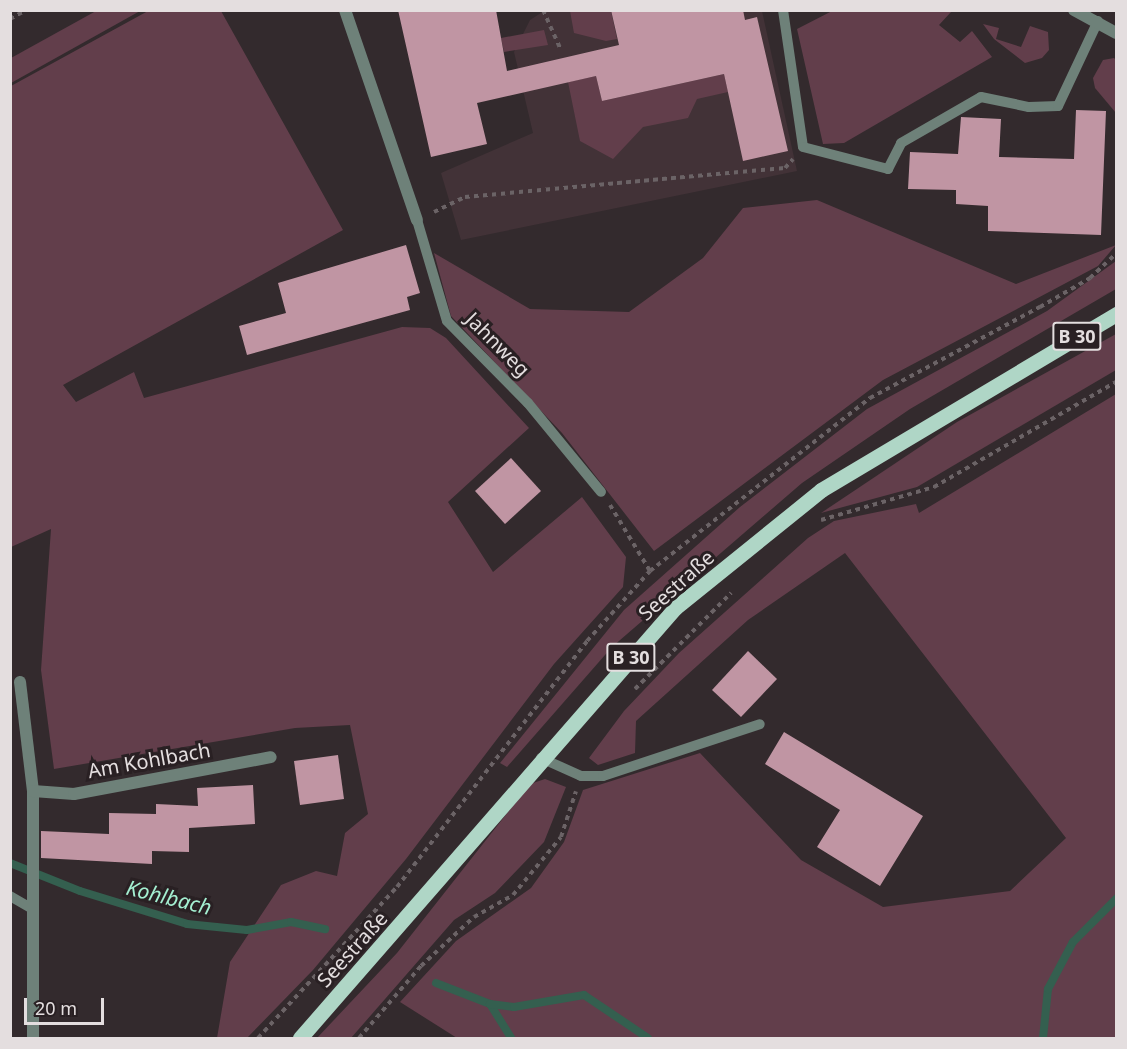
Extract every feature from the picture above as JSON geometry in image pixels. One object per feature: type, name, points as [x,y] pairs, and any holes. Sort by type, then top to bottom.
[{"type":"main road","name":"Seestraße","points":[[300,1038],[392,938],[541,758],[675,608],[820,490],[1116,314]]},
{"type":"street","name":"Jahnweg","points":[[345,10],[417,220]]},
{"type":"street","points":[[1074,10],[1098,21],[1116,33]]},
{"type":"street","points":[[20,682],[33,791],[29,853],[33,1038]]},
{"type":"street","name":"Am Kohlbach","points":[[33,791],[74,794],[271,757]]},
{"type":"lane","points":[[783,10],[803,147],[888,169],[901,143],[981,97],[1029,107],[1058,106],[1098,21]]},
{"type":"lane","name":"Jahnweg","points":[[417,220],[447,321],[528,403],[602,492]]},
{"type":"lane","points":[[541,758],[581,776],[603,776],[760,724]]},
{"type":"lane","points":[[10,896],[31,908]]},
{"type":"path","points":[[10,19],[26,10]]},
{"type":"path","points":[[543,10],[561,50]]},
{"type":"path","points":[[417,220],[465,197],[785,168],[803,147]]},
{"type":"path","points":[[818,523],[934,488],[1116,382]]},
{"type":"path","points":[[602,492],[650,571]]},
{"type":"path","points":[[628,697],[734,590]]},
{"type":"path","points":[[359,1038],[421,966],[474,917],[513,895],[561,837],[581,776]]},
{"type":"shaded area","points":[[834,10],[948,11],[951,12],[939,25],[960,42],[972,31],[992,57],[844,143],[823,144],[797,29]]},
{"type":"shaded area","points":[[96,11],[140,11],[11,83],[11,58]]},
{"type":"shaded area","points":[[148,11],[221,11],[343,230],[63,385],[76,402],[134,372],[144,398],[402,327],[430,328],[446,338],[529,428],[448,502],[493,572],[582,497],[626,557],[623,587],[554,664],[406,859],[313,970],[247,1038],[217,1038],[230,962],[281,885],[316,871],[337,876],[345,833],[368,814],[350,725],[295,728],[54,769],[41,670],[51,529],[11,547],[11,86]]},
{"type":"shaded area","points":[[544,11],[762,11],[797,171],[461,240],[441,173],[533,133],[514,52],[530,20]]},
{"type":"shaded area","points":[[570,11],[611,11],[617,39],[606,41],[574,33]]},
{"type":"shaded area","points":[[983,24],[999,28],[996,39],[1021,47],[1030,26],[1048,32],[1049,50],[1042,58],[1025,63],[994,39]]},
{"type":"shaded area","points":[[544,30],[548,45],[504,52],[501,38]]},
{"type":"shaded area","points":[[1114,58],[1116,60],[1116,113],[1095,88],[1093,78],[1103,60]]},
{"type":"shaded area","points":[[724,74],[728,92],[697,99],[688,118],[643,127],[613,159],[580,141],[568,82],[596,76],[602,101]]},
{"type":"shaded area","points":[[817,200],[1016,284],[1116,245],[1098,266],[883,380],[654,551],[562,433],[451,316],[434,253],[530,309],[629,312],[703,258],[743,208]]},
{"type":"shaded area","points":[[1116,261],[1116,289],[910,409],[802,483],[612,647],[507,767],[500,763],[624,610],[740,507],[867,409],[1047,311]]},
{"type":"shaded area","points":[[1116,334],[1116,370],[917,487],[821,513],[957,422]]},
{"type":"shaded area","points":[[1116,394],[1116,1038],[457,1038],[400,1002],[456,941],[531,888],[564,842],[583,790],[700,753],[801,860],[883,907],[1010,891],[1066,838],[845,553],[748,620],[636,721],[635,753],[598,765],[589,758],[624,711],[679,653],[808,538],[834,521],[916,504],[919,513]]},
{"type":"shaded area","points":[[545,779],[566,787],[544,842],[495,893],[454,920],[351,1038],[317,1038],[397,953],[530,784]]},
{"type":"building","points":[[398,10],[496,10],[507,71],[619,45],[611,10],[743,10],[745,20],[757,17],[788,151],[743,161],[724,74],[602,101],[596,76],[477,103],[487,144],[431,157]]},
{"type":"building","points":[[1076,110],[1106,111],[1101,235],[988,231],[988,206],[956,204],[956,190],[908,189],[910,152],[958,154],[961,117],[1001,119],[999,157],[1074,159]]},
{"type":"building","points":[[406,245],[420,293],[407,297],[410,310],[247,355],[239,326],[286,313],[278,283]]},
{"type":"building","points":[[511,458],[541,491],[505,524],[475,491]]},
{"type":"building","points":[[748,651],[777,679],[741,717],[712,690]]},
{"type":"building","points":[[784,732],[923,816],[880,886],[817,847],[840,810],[765,764]]},
{"type":"building","points":[[338,755],[344,799],[300,805],[294,761]]},
{"type":"building","points":[[253,785],[255,824],[189,828],[189,852],[152,851],[152,864],[41,858],[41,831],[109,834],[109,813],[156,814],[156,804],[198,806],[197,788]]},
{"type":"waterway","name":"Kohlbach","points":[[10,863],[80,891],[187,924],[247,930],[291,922],[325,929]]},
{"type":"waterway","points":[[1043,1038],[1048,989],[1073,942],[1116,899]]},
{"type":"waterway","name":"Kohlbach","points":[[436,983],[490,1004],[511,1038]]},
{"type":"waterway","points":[[490,1004],[514,1007],[584,995],[648,1038]]}]
